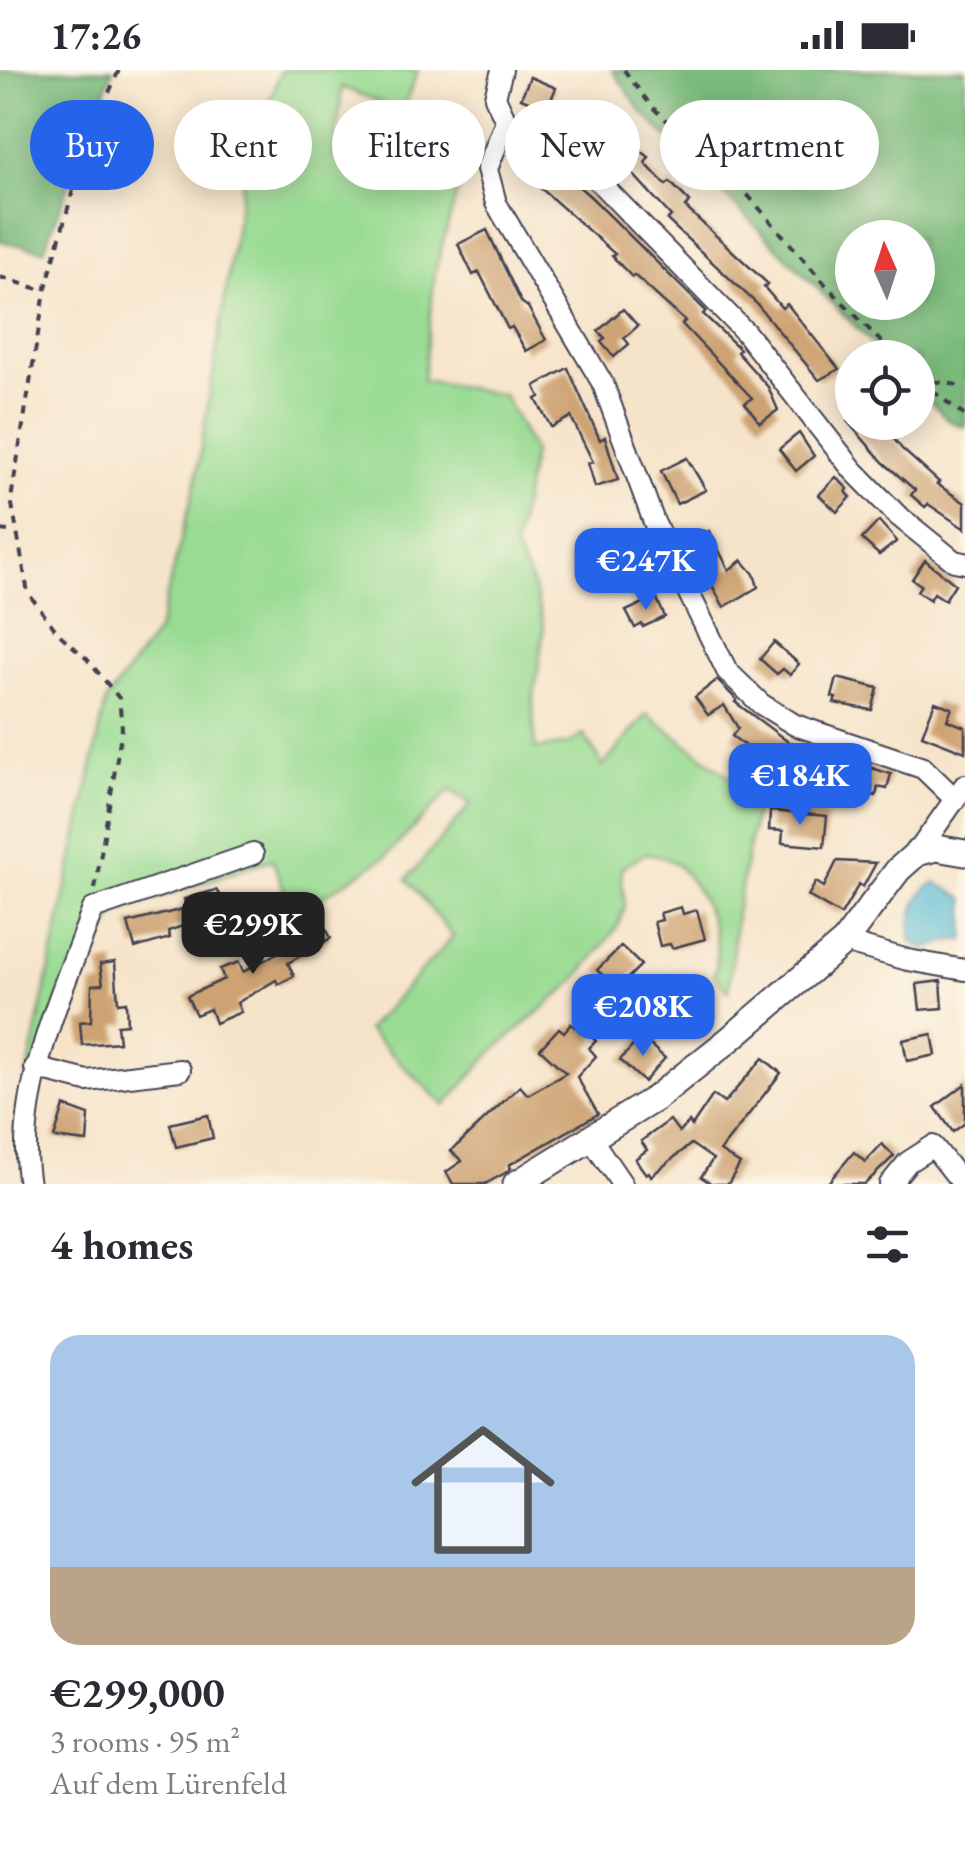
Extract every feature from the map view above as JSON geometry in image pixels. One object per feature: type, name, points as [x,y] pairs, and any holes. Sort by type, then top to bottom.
[{"type":"street","points":[[502,70],[495,97],[505,119]]},
{"type":"street","points":[[505,123],[486,169],[496,202],[604,384],[654,522],[728,671],[761,704],[795,724],[924,768],[959,791],[926,850],[898,870],[844,942],[656,1098],[516,1184]]},
{"type":"street","points":[[606,190],[745,332],[853,470],[896,514],[954,562],[965,563]]},
{"type":"street","points":[[926,850],[965,854]]},
{"type":"street","points":[[28,1184],[26,1166],[35,1068],[93,909],[253,854]]},
{"type":"street","points":[[844,942],[908,960],[965,970]]},
{"type":"street","points":[[35,1068],[87,1080],[180,1070]]},
{"type":"street","points":[[592,1140],[622,1184]]},
{"type":"street","points":[[890,1184],[908,1162],[933,1146],[963,1184]]},
{"type":"path","points":[[93,909],[122,728],[119,698],[88,659],[58,633],[28,593],[11,499],[46,291],[86,147],[119,70]]},
{"type":"path","points":[[624,70],[660,114]]},
{"type":"path","points":[[743,190],[879,340]]},
{"type":"path","points":[[0,277],[46,291]]},
{"type":"path","points":[[935,382],[965,386]]},
{"type":"path","points":[[935,393],[965,416]]},
{"type":"path","points":[[0,530],[16,532]]},
{"type":"green space","points":[[0,70],[113,70],[102,100],[30,100],[30,190],[67,190],[44,250],[0,241]]},
{"type":"green space","points":[[281,70],[418,70],[406,100],[374,100],[342,87],[341,100],[332,100],[332,190],[458,190],[435,271],[423,380],[504,395],[533,452],[514,548],[533,585],[544,627],[533,704],[535,749],[568,744],[584,735],[603,766],[647,714],[735,781],[759,791],[736,914],[729,991],[714,975],[714,931],[695,887],[673,862],[646,853],[621,868],[625,906],[618,926],[574,982],[493,1051],[445,1106],[367,1030],[453,937],[407,879],[471,804],[450,790],[385,857],[294,915],[272,859],[116,912],[21,1105],[106,701],[158,630],[196,481],[242,190],[312,190],[312,100],[270,100]]},
{"type":"green space","points":[[612,70],[965,70],[965,427],[949,421],[935,407],[935,340],[869,340],[849,320],[935,320],[935,220],[835,220],[835,306],[720,190],[879,190],[879,100],[660,100],[660,130],[640,109],[640,100],[633,100]]},
{"type":"water","points":[[937,883],[965,899],[965,940],[924,949],[911,941],[913,915],[923,892]]},
{"type":"building","points":[[530,77],[556,88],[551,100],[521,98]]},
{"type":"building","points":[[640,150],[649,157],[645,163],[660,179],[660,190],[678,190],[690,202],[685,207],[768,284],[764,287],[782,308],[787,304],[835,364],[835,371],[819,380],[756,303],[667,220],[671,216],[640,182]]},
{"type":"building","points":[[543,190],[583,190],[592,198],[740,349],[737,352],[768,387],[778,410],[760,423],[745,403],[752,398],[682,324],[685,321],[632,277],[612,256],[615,254]]},
{"type":"building","points":[[487,230],[521,302],[528,307],[546,340],[526,351],[512,327],[508,329],[479,272],[473,275],[458,244]]},
{"type":"building","points":[[623,309],[638,326],[624,338],[629,344],[614,357],[601,342],[605,338],[598,331]]},
{"type":"building","points":[[568,368],[600,440],[605,437],[618,480],[595,487],[588,463],[593,462],[571,417],[551,427],[536,399],[540,397],[535,386]]},
{"type":"building","points":[[799,433],[814,456],[796,471],[779,449]]},
{"type":"building","points":[[864,440],[895,440],[937,484],[965,503],[965,529],[928,504],[925,507],[911,495],[915,490]]},
{"type":"building","points":[[687,458],[706,490],[677,504],[661,471]]},
{"type":"building","points":[[836,477],[851,497],[837,512],[819,495]]},
{"type":"building","points":[[879,521],[897,541],[879,555],[862,539]]},
{"type":"building","points":[[709,531],[729,570],[742,560],[754,574],[758,587],[724,607],[710,582],[701,587],[687,558],[695,554],[689,541]]},
{"type":"building","points":[[626,538],[635,560],[613,569],[604,548]]},
{"type":"building","points":[[925,560],[955,584],[945,600],[934,593],[930,600],[917,591],[921,585],[912,579]]},
{"type":"building","points":[[656,597],[665,617],[635,628],[626,611]]},
{"type":"building","points":[[774,642],[799,664],[790,675],[783,669],[777,674],[760,659]]},
{"type":"building","points":[[837,678],[878,688],[872,710],[834,703]]},
{"type":"building","points":[[717,680],[735,702],[811,759],[800,772],[768,748],[761,758],[732,736],[738,728],[724,705],[708,715],[695,697]]},
{"type":"building","points":[[935,702],[952,708],[947,720],[965,727],[965,752],[922,735]]},
{"type":"building","points":[[859,764],[891,774],[887,789],[878,787],[876,796],[849,789]]},
{"type":"building","points":[[770,811],[827,816],[824,847],[782,843],[783,831],[769,830]]},
{"type":"building","points":[[837,861],[876,863],[841,915],[808,896],[816,882],[824,887]]},
{"type":"building","points":[[216,890],[227,906],[214,911],[215,915],[168,931],[170,938],[135,948],[128,923],[187,908],[184,899]]},
{"type":"building","points":[[681,907],[683,914],[697,910],[705,939],[672,948],[670,944],[660,946],[654,922],[662,920],[660,913]]},
{"type":"building","points":[[305,925],[310,935],[325,927],[331,938],[288,963],[294,976],[278,984],[276,980],[237,1003],[241,1012],[215,1023],[210,1009],[196,1015],[187,996],[224,979],[220,969],[239,962],[243,972],[296,943],[291,933]]},
{"type":"building","points":[[621,946],[641,965],[617,989],[597,970]]},
{"type":"building","points":[[115,962],[118,1003],[126,1002],[127,1024],[117,1025],[119,1042],[82,1045],[80,1022],[91,1021],[92,985],[103,984],[100,964]]},
{"type":"building","points":[[941,981],[943,1008],[920,1010],[917,984]]},
{"type":"building","points":[[586,1016],[600,1029],[589,1048],[596,1056],[577,1077],[598,1114],[509,1165],[511,1168],[505,1173],[485,1184],[453,1184],[446,1172],[462,1161],[451,1151],[520,1086],[528,1095],[566,1073],[540,1049],[559,1028],[564,1032]]},
{"type":"building","points":[[932,1034],[936,1055],[907,1061],[903,1040]]},
{"type":"building","points":[[641,1037],[665,1058],[644,1082],[620,1060]]},
{"type":"building","points":[[763,1058],[781,1073],[720,1151],[740,1164],[728,1184],[712,1184],[701,1177],[713,1159],[691,1144],[651,1176],[646,1174],[635,1159],[647,1150],[641,1141],[670,1120],[679,1132],[689,1122],[692,1126],[713,1095],[724,1103]]},
{"type":"building","points":[[965,1084],[965,1123],[953,1132],[935,1107]]},
{"type":"building","points":[[64,1106],[89,1115],[87,1142],[54,1138]]},
{"type":"building","points":[[208,1115],[213,1138],[176,1147],[170,1124]]},
{"type":"building","points":[[882,1144],[894,1156],[865,1184],[827,1184],[854,1152],[865,1162]]}]
